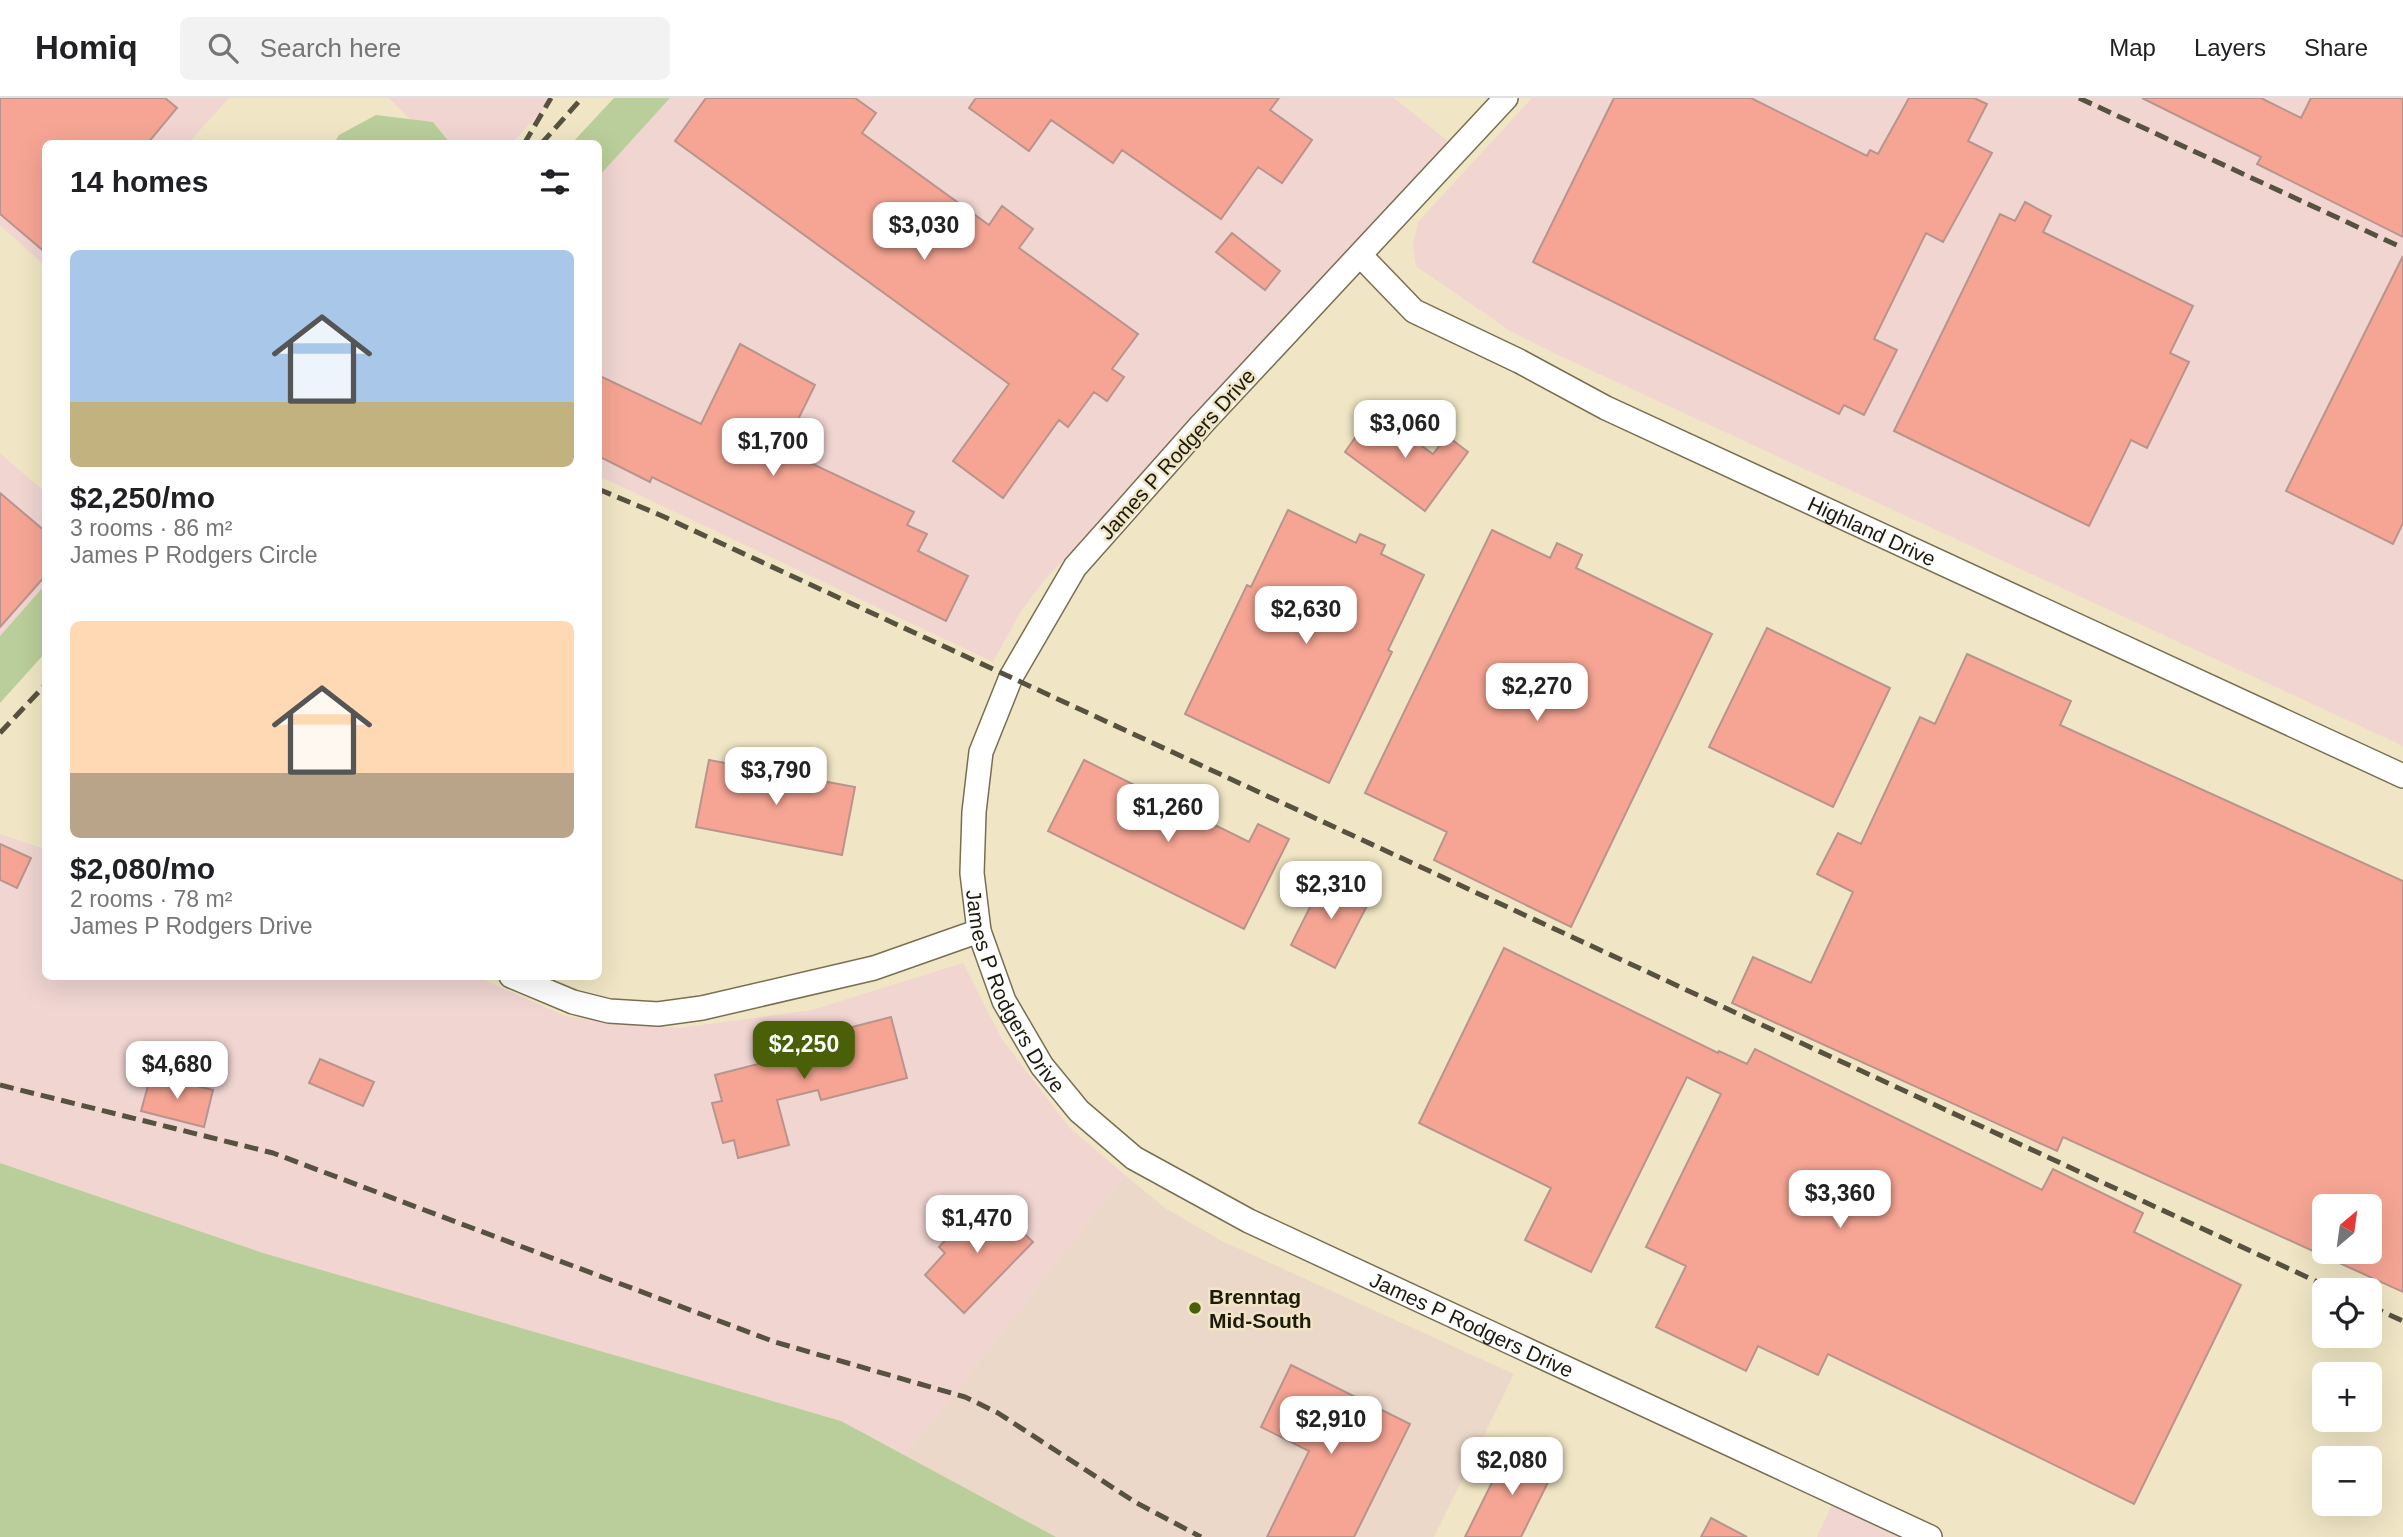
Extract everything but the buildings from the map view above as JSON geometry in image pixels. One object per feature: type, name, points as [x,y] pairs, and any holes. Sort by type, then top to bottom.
[{"type":"street","name":"James P Rodgers Drive","points":[[1506,98],[1202,424],[1075,567],[1016,667],[981,752],[974,812],[972,873],[979,932],[1004,1001],[1042,1066],[1079,1111],[1134,1158],[1249,1221],[1930,1537]]},
{"type":"street","name":"Highland Drive","points":[[1360,255],[1414,311],[1519,361],[1606,408],[2403,776]]},
{"type":"street","points":[[521,980],[573,1002],[609,1011],[658,1014],[702,1009],[874,968],[979,932]]},
{"type":"shaded area","points":[[0,98],[229,98],[191,140],[42,140],[42,263],[0,225]]},
{"type":"shaded area","points":[[389,98],[554,98],[515,140],[448,140],[433,122],[411,120]]},
{"type":"shaded area","points":[[670,98],[1394,98],[1449,142],[1044,581],[1021,611],[993,662],[602,477],[602,172]]},
{"type":"shaded area","points":[[1532,98],[2403,98],[2403,746],[1554,353],[1510,331],[1416,266],[1413,245],[1418,222]]},
{"type":"shaded area","points":[[0,453],[42,490],[42,588],[0,636]]},
{"type":"shaded area","points":[[0,834],[42,848],[42,980],[485,980],[565,1016],[679,1028],[812,1010],[963,963],[1002,1039],[1069,1127],[1125,1175],[905,1456],[840,1421],[263,1253],[0,1163]]},
{"type":"shaded area","name":"Brenntag Mid-South","points":[[1125,1175],[1165,1208],[1222,1241],[1514,1374],[1434,1537],[1056,1537],[905,1456]]},
{"type":"shaded area","points":[[1832,1505],[1901,1537],[1817,1537]]},
{"type":"green space","points":[[614,98],[670,98],[602,173],[602,140],[575,140]]},
{"type":"green space","points":[[376,115],[433,122],[448,140],[336,140],[339,135]]},
{"type":"green space","points":[[42,588],[42,656],[0,703],[0,636]]},
{"type":"green space","points":[[0,1163],[263,1253],[841,1421],[1056,1537],[0,1537]]},
{"type":"railway","points":[[526,140],[551,98]]},
{"type":"railway","points":[[545,140],[582,98]]},
{"type":"railway","points":[[2079,98],[2403,248]]},
{"type":"railway","points":[[602,491],[660,515],[2312,1279]]},
{"type":"railway","points":[[0,733],[42,688]]},
{"type":"railway","points":[[0,1085],[273,1153],[775,1342],[965,1397],[998,1413],[1135,1502],[1201,1537]]},
{"type":"railway","points":[[2382,1311],[2403,1321]]},
{"type":"place","name":"Brenntag Mid-South","points":[[1195,1308]]}]
